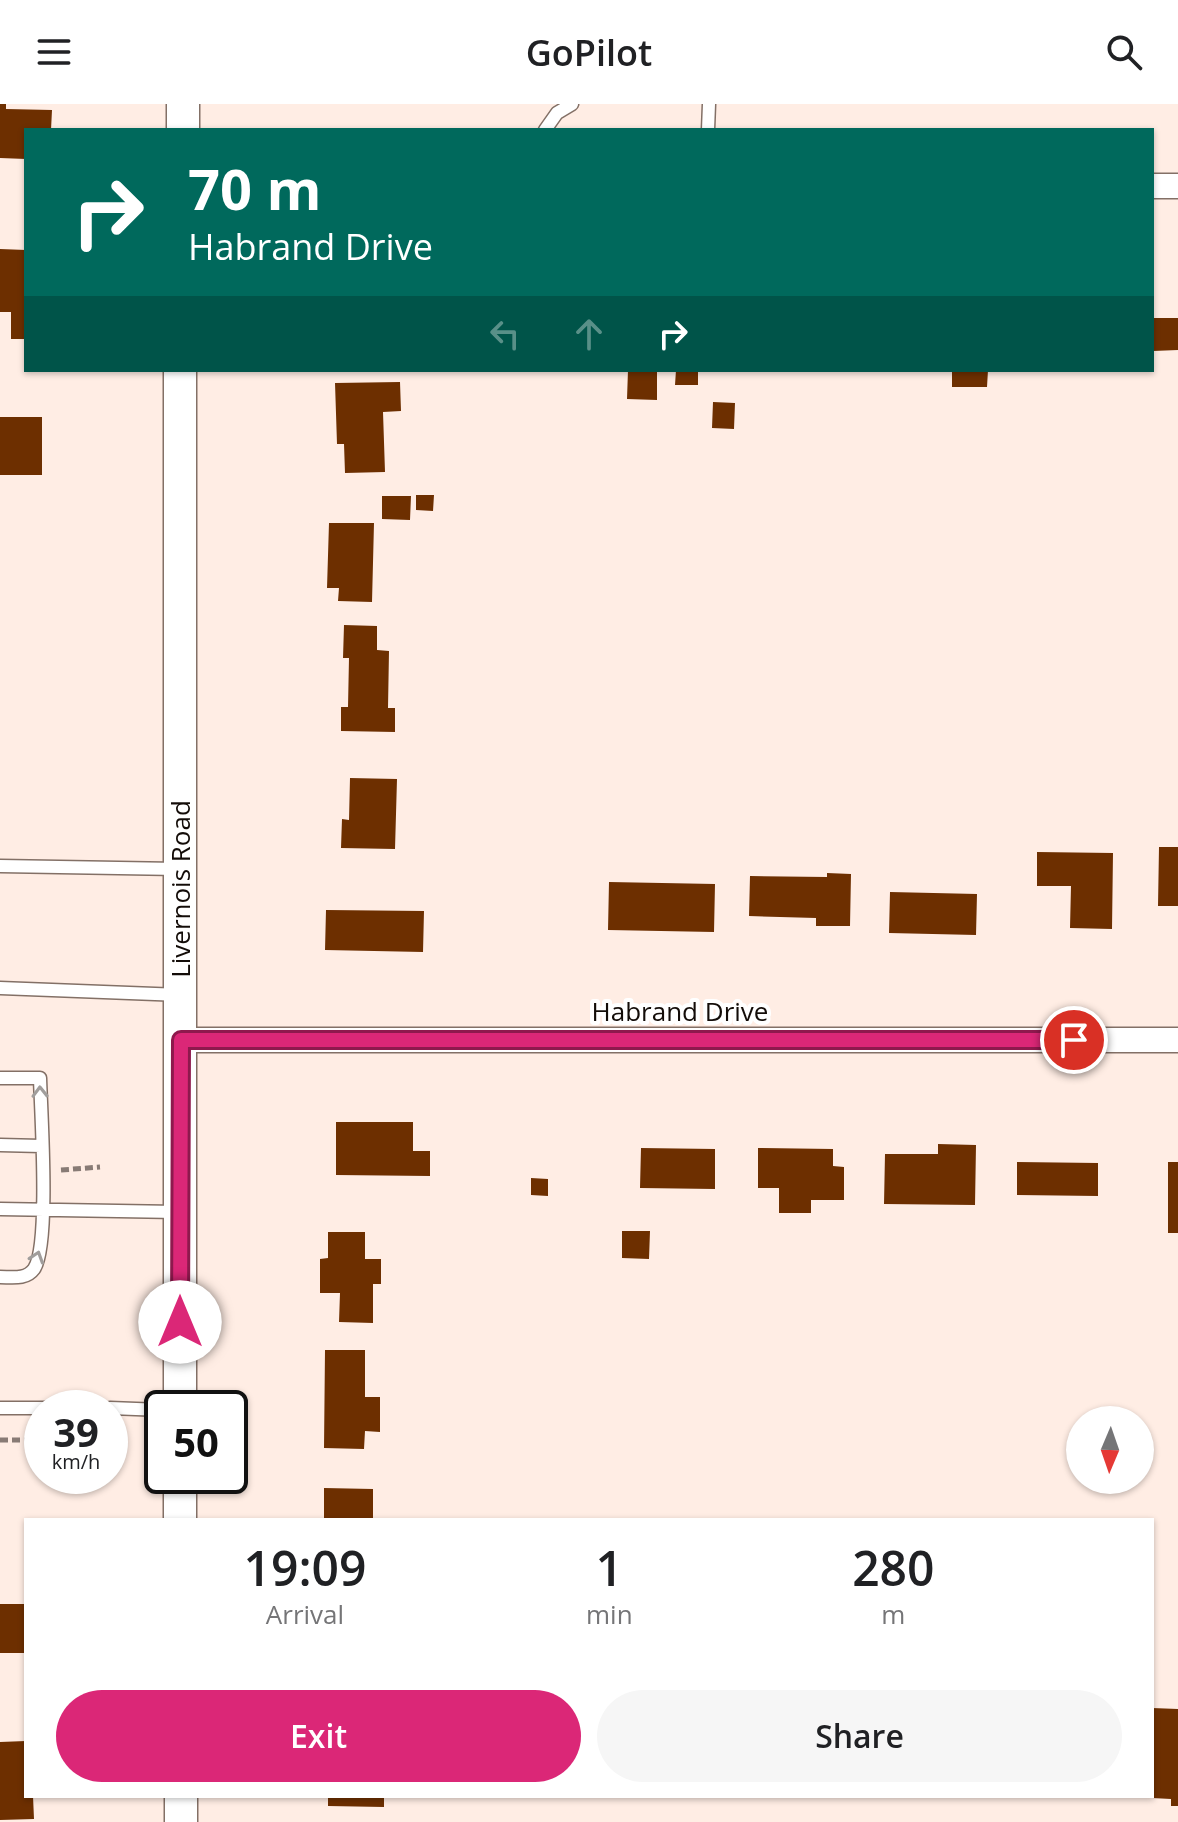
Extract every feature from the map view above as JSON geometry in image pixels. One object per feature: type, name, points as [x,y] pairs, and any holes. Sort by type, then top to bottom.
[{"type":"main road","points":[[183,104],[183,128]]},
{"type":"main road","name":"Livernois Road","points":[[180,372],[180,1390]]},
{"type":"main road","points":[[180,1494],[180,1518]]},
{"type":"main road","points":[[181,1798],[181,1822]]},
{"type":"street","points":[[1154,186],[1178,186]]},
{"type":"street","name":"Habrand Drive","points":[[181,1040],[1178,1040]]},
{"type":"lane","points":[[546,128],[557,113],[572,104]]},
{"type":"lane","points":[[708,128],[709,104]]},
{"type":"lane","points":[[0,866],[181,869]]},
{"type":"lane","points":[[0,988],[181,995]]},
{"type":"lane","points":[[0,1078],[40,1078],[42,1209],[42,1254],[33,1271],[23,1277],[0,1277]]},
{"type":"lane","points":[[0,1145],[41,1146]]},
{"type":"lane","points":[[0,1209],[181,1212]]},
{"type":"lane","points":[[2,1406],[24,1407]]},
{"type":"path","points":[[59,1170],[100,1167]]},
{"type":"path","points":[[0,1440],[24,1440]]},
{"type":"building","points":[[0,104],[6,104],[6,109],[52,110],[51,128],[24,128],[24,159],[0,158]]},
{"type":"building","points":[[0,249],[24,250],[24,339],[11,339],[11,312],[0,312]]},
{"type":"building","points":[[1154,318],[1178,318],[1178,350],[1154,351]]},
{"type":"building","points":[[628,372],[657,372],[657,400],[627,399]]},
{"type":"building","points":[[676,372],[698,372],[698,385],[675,385]]},
{"type":"building","points":[[952,372],[988,372],[987,387],[952,387]]},
{"type":"building","points":[[400,382],[401,411],[383,412],[385,472],[345,473],[344,444],[337,444],[335,383]]},
{"type":"building","points":[[713,402],[735,403],[734,429],[712,428]]},
{"type":"building","points":[[0,417],[42,417],[42,475],[0,475]]},
{"type":"building","points":[[416,495],[434,495],[433,511],[416,510]]},
{"type":"building","points":[[382,496],[411,496],[410,520],[382,519]]},
{"type":"building","points":[[329,523],[374,523],[372,602],[338,601],[339,588],[327,588]]},
{"type":"building","points":[[344,625],[377,626],[377,650],[389,651],[388,708],[395,708],[395,732],[341,731],[341,707],[348,707],[349,658],[343,658]]},
{"type":"building","points":[[350,778],[397,779],[395,849],[341,848],[342,819],[349,820]]},
{"type":"building","points":[[1159,847],[1178,847],[1178,906],[1158,906]]},
{"type":"building","points":[[1037,852],[1113,853],[1112,929],[1070,928],[1071,886],[1037,886]]},
{"type":"building","points":[[827,873],[851,874],[850,926],[816,926],[816,918],[749,916],[750,876],[827,877]]},
{"type":"building","points":[[609,882],[715,884],[714,932],[608,930]]},
{"type":"building","points":[[890,892],[977,894],[976,935],[889,933]]},
{"type":"building","points":[[326,910],[424,911],[423,952],[325,950]]},
{"type":"building","points":[[336,1122],[413,1122],[413,1151],[430,1151],[430,1176],[336,1175]]},
{"type":"building","points":[[938,1144],[976,1145],[975,1205],[884,1204],[885,1154],[938,1154]]},
{"type":"building","points":[[641,1148],[715,1149],[715,1189],[640,1188]]},
{"type":"building","points":[[758,1148],[833,1149],[833,1166],[844,1167],[844,1200],[811,1200],[811,1213],[779,1213],[779,1188],[758,1188]]},
{"type":"building","points":[[1017,1162],[1098,1163],[1098,1196],[1017,1195]]},
{"type":"building","points":[[1168,1162],[1178,1162],[1178,1233],[1168,1233]]},
{"type":"building","points":[[531,1178],[548,1179],[548,1196],[531,1195]]},
{"type":"building","points":[[622,1231],[650,1231],[649,1259],[622,1258]]},
{"type":"building","points":[[328,1232],[365,1232],[365,1259],[381,1259],[381,1284],[373,1284],[373,1323],[339,1322],[340,1293],[320,1293],[320,1259],[328,1258]]},
{"type":"building","points":[[325,1350],[365,1350],[365,1397],[380,1397],[380,1432],[365,1431],[364,1449],[324,1448]]},
{"type":"building","points":[[324,1488],[373,1489],[373,1518],[324,1518]]},
{"type":"building","points":[[0,1604],[24,1604],[24,1653],[0,1653]]},
{"type":"building","points":[[1154,1708],[1178,1709],[1178,1806],[1171,1806],[1171,1799],[1152,1798]]},
{"type":"building","points":[[24,1741],[24,1798],[33,1798],[34,1819],[0,1820],[0,1742]]},
{"type":"building","points":[[328,1798],[384,1798],[384,1807],[328,1806]]},
{"type":"route","points":[[180,1322],[181,1040],[1074,1040]]}]
